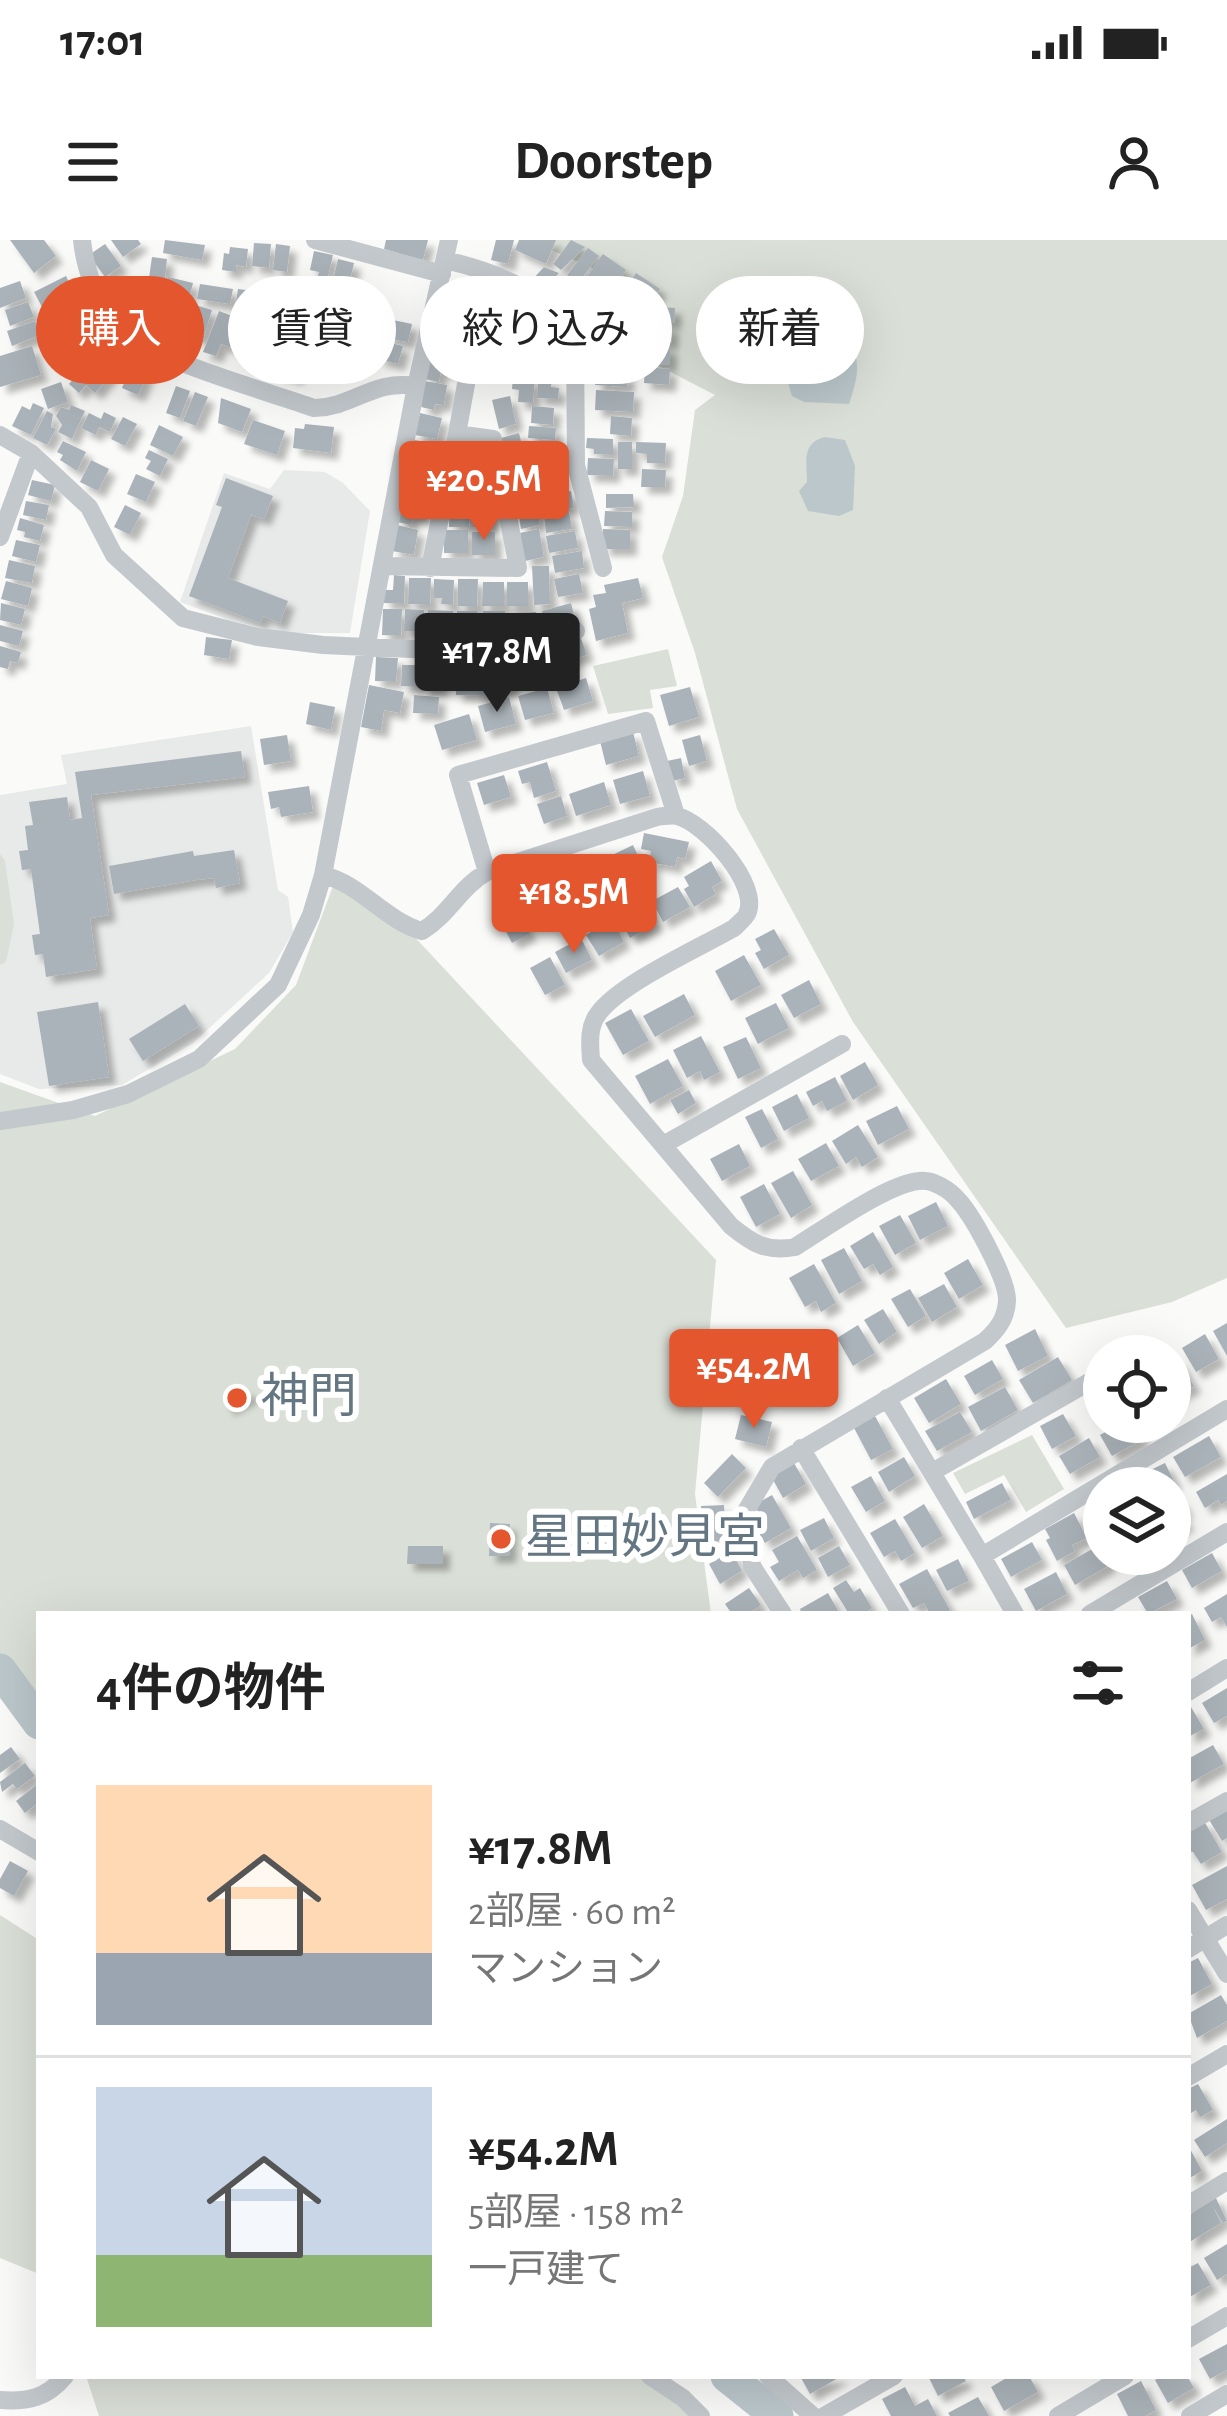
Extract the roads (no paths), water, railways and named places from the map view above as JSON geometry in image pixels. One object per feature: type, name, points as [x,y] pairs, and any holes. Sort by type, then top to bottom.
[{"type":"street","points":[[82,240],[84,264],[113,325],[163,354],[314,408],[338,407],[394,382],[416,386]]},
{"type":"street","points":[[315,240],[445,258],[499,273],[568,326],[575,342],[575,465],[603,568]]},
{"type":"street","points":[[0,1121],[73,1110],[128,1094],[200,1059],[278,985],[311,915],[323,875],[416,386],[445,258]]},
{"type":"street","points":[[430,568],[466,384]]},
{"type":"street","points":[[382,566],[518,568],[493,440],[457,434]]},
{"type":"street","points":[[0,435],[31,452],[89,507],[114,555],[183,618],[258,637],[323,645],[498,653],[576,631]]},
{"type":"street","points":[[0,537],[31,452]]},
{"type":"street","points":[[488,872],[458,775],[646,721],[676,815]]},
{"type":"street","points":[[323,875],[341,879],[404,926],[422,931],[440,920],[470,881],[488,872],[676,815],[729,857],[750,899],[747,915],[734,928],[616,996],[596,1016],[590,1035],[591,1060],[731,1226],[755,1246],[795,1247],[899,1186],[923,1180],[941,1186],[960,1201],[1004,1280],[1007,1302],[1000,1325],[985,1341],[772,1467],[746,1511],[752,1566],[781,1611]]},
{"type":"street","points":[[663,1145],[842,1044]]},
{"type":"street","points":[[934,1471],[1083,1385]]},
{"type":"street","points":[[887,1398],[1014,1611]]},
{"type":"street","points":[[982,1556],[1227,1409]]},
{"type":"street","points":[[801,1448],[899,1611]]},
{"type":"street","points":[[1095,1611],[1227,1532]]},
{"type":"street","points":[[1191,1690],[1227,1669]]},
{"type":"street","points":[[1191,1821],[1227,1801]]},
{"type":"street","points":[[0,1829],[36,1850]]},
{"type":"street","points":[[1227,1925],[1197,1944],[1227,1974]]},
{"type":"street","points":[[1191,2075],[1227,2054]]},
{"type":"street","points":[[1191,2203],[1227,2181]]},
{"type":"street","points":[[1191,2337],[1227,2315]]},
{"type":"street","points":[[0,2400],[26,2402],[49,2393],[61,2379]]},
{"type":"street","points":[[654,2379],[701,2416]]},
{"type":"street","points":[[771,2379],[813,2416]]},
{"type":"street","points":[[824,2416],[889,2379]]},
{"type":"street","points":[[1058,2416],[1120,2379]]},
{"type":"street","points":[[1190,2416],[1227,2394]]},
{"type":"waterway","points":[[0,1670],[36,1719]]},
{"type":"waterway","points":[[731,2379],[777,2416]]},
{"type":"place","name":"神門","points":[[237,1398]]},
{"type":"place","name":"星田妙見宮","points":[[501,1539]]}]
